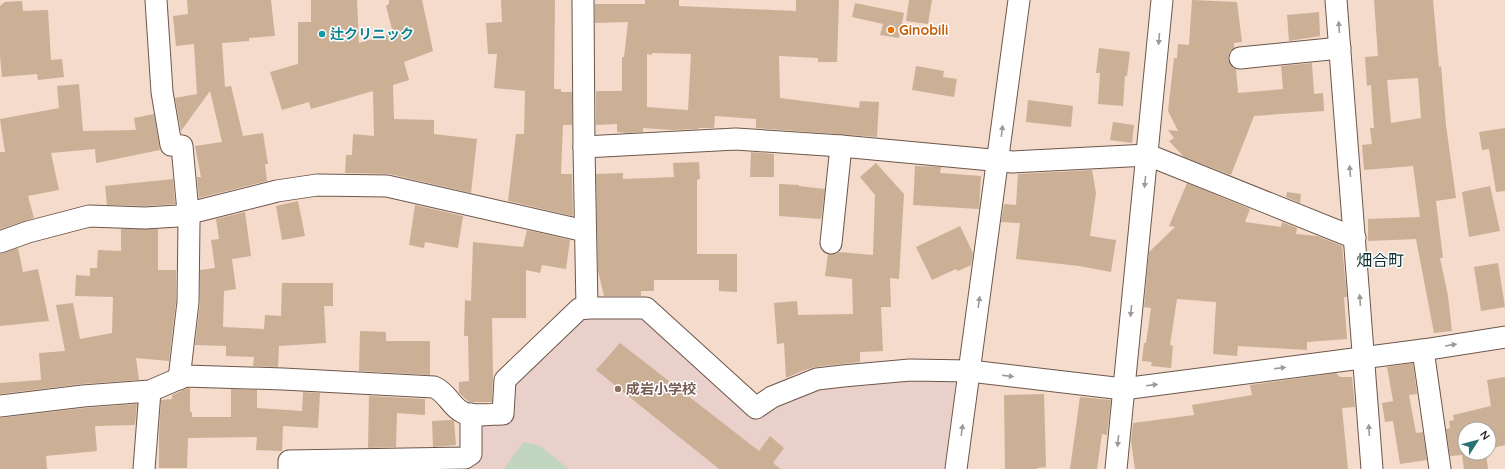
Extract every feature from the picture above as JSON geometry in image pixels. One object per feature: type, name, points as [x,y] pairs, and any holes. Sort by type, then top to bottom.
[{"type":"street","points":[[156,0],[162,92],[171,145],[182,146],[189,214],[188,302],[179,379]]},
{"type":"street","points":[[583,0],[587,308]]},
{"type":"street","points":[[956,469],[1019,0]]},
{"type":"street","points":[[1116,469],[1162,0]]},
{"type":"street","points":[[1336,0],[1372,469]]},
{"type":"street","points":[[1240,58],[1340,48]]},
{"type":"street","points":[[584,147],[736,139],[841,146],[1013,162],[1148,154],[1355,238]]},
{"type":"street","points":[[831,243],[841,146]]},
{"type":"street","points":[[0,242],[34,230],[89,216],[145,218],[178,216],[277,191],[317,185],[381,186],[404,189],[585,231]]},
{"type":"street","points":[[0,406],[83,396],[150,391],[185,376],[284,379],[434,387],[442,390],[457,409],[463,413],[503,414],[505,380],[580,309],[587,308],[646,308],[756,408],[772,397],[817,378],[910,370],[970,371],[1123,389],[1423,350],[1505,337]]},
{"type":"street","points":[[1423,350],[1440,469]]},
{"type":"street","points":[[144,469],[150,391]]},
{"type":"street","points":[[289,469],[289,461],[466,458],[471,454],[471,414]]},
{"type":"shaded area","name":"成岩小学校","points":[[588,314],[645,315],[757,418],[776,401],[817,385],[960,377],[947,469],[295,469],[467,463],[479,419],[505,418],[512,380]]},
{"type":"green space","points":[[523,442],[539,445],[569,469],[504,469]]},
{"type":"building","points":[[187,0],[271,0],[275,36],[249,38],[249,41],[222,43],[225,87],[231,86],[243,136],[263,133],[268,164],[265,164],[267,181],[199,198],[197,177],[201,177],[195,146],[222,142],[210,91],[181,131],[175,98],[197,94],[194,44],[176,46],[173,16],[188,14]]},
{"type":"building","points":[[311,0],[357,0],[359,43],[393,33],[386,6],[389,4],[389,0],[422,0],[433,51],[404,62],[409,80],[393,85],[394,119],[434,120],[434,134],[477,139],[471,193],[390,174],[345,173],[346,155],[352,155],[353,134],[374,136],[373,91],[311,109],[309,102],[282,110],[270,72],[298,64],[298,22],[311,22]]},
{"type":"building","points":[[501,0],[555,0],[554,89],[561,89],[561,92],[572,92],[572,125],[563,125],[561,174],[572,174],[573,216],[508,201],[516,134],[524,134],[525,91],[494,88],[497,54],[488,54],[486,23],[502,22]]},
{"type":"building","points":[[645,0],[679,0],[679,6],[796,11],[796,0],[839,0],[837,62],[818,62],[818,58],[779,56],[780,98],[859,108],[860,101],[879,102],[877,137],[756,128],[756,119],[715,116],[714,128],[672,130],[643,128],[643,132],[627,133],[617,132],[617,124],[596,125],[596,91],[622,91],[622,57],[624,57],[628,22],[595,23],[595,4],[645,4]],"holes":[[[647,54],[691,54],[688,110],[647,107]]]},
{"type":"building","points":[[909,0],[932,0],[928,24],[906,21]]},
{"type":"building","points":[[1192,0],[1237,2],[1242,42],[1234,43],[1234,48],[1229,53],[1228,59],[1231,65],[1236,69],[1238,93],[1283,89],[1281,66],[1312,63],[1314,94],[1323,93],[1324,111],[1254,116],[1231,175],[1184,157],[1169,141],[1174,138],[1168,130],[1178,131],[1168,111],[1174,58],[1177,58],[1178,44],[1189,45]]},
{"type":"building","points":[[1374,0],[1433,0],[1439,67],[1441,66],[1446,125],[1456,198],[1436,201],[1443,258],[1440,258],[1448,296],[1452,331],[1434,333],[1416,239],[1368,241],[1368,219],[1420,217],[1413,166],[1364,170],[1362,145],[1372,144],[1370,128],[1374,128],[1371,85],[1367,86],[1365,57],[1378,56]],"holes":[[[1418,78],[1421,118],[1391,123],[1387,80]]]},
{"type":"building","points":[[22,1],[23,11],[48,10],[51,60],[62,59],[64,77],[38,80],[37,74],[2,77],[0,56],[0,6],[5,2]]},
{"type":"building","points":[[855,3],[904,13],[899,38],[880,35],[883,24],[852,17]]},
{"type":"building","points":[[1319,12],[1320,36],[1289,41],[1287,15]]},
{"type":"building","points":[[1099,48],[1130,52],[1127,76],[1125,76],[1123,106],[1098,104],[1100,73],[1096,73]]},
{"type":"building","points":[[916,66],[944,71],[943,77],[957,79],[954,97],[912,90]]},
{"type":"building","points":[[79,84],[83,131],[136,130],[134,118],[154,114],[160,150],[96,163],[95,149],[51,153],[59,190],[28,196],[34,218],[0,229],[0,152],[5,152],[0,119],[59,108],[57,86]]},
{"type":"building","points":[[1028,100],[1073,106],[1071,127],[1026,122]]},
{"type":"building","points":[[1113,122],[1134,125],[1132,143],[1110,140]]},
{"type":"building","points":[[1505,128],[1505,191],[1496,192],[1489,149],[1482,150],[1479,132]]},
{"type":"building","points":[[751,152],[774,154],[774,177],[750,177]]},
{"type":"building","points":[[699,162],[700,179],[697,180],[697,254],[737,254],[737,292],[719,291],[719,280],[654,280],[654,291],[641,291],[641,296],[604,296],[598,271],[596,174],[623,173],[623,179],[674,177],[673,163]]},
{"type":"building","points":[[876,163],[904,194],[899,279],[890,278],[891,307],[881,307],[883,351],[860,352],[860,362],[815,367],[786,378],[784,343],[777,344],[774,303],[797,301],[798,315],[853,314],[852,279],[825,276],[828,254],[836,254],[839,252],[873,255],[875,195],[860,177]]},
{"type":"building","points":[[915,166],[941,167],[940,173],[981,176],[979,209],[913,205]]},
{"type":"building","points":[[1092,170],[1096,193],[1090,236],[1116,240],[1111,272],[1079,266],[1016,259],[1020,223],[1001,222],[1004,204],[1016,205],[1018,174]]},
{"type":"building","points":[[173,179],[175,204],[145,206],[107,205],[105,186]]},
{"type":"building","points":[[1187,183],[1250,209],[1245,222],[1281,227],[1282,222],[1297,228],[1296,234],[1317,236],[1342,246],[1347,297],[1344,297],[1347,339],[1307,342],[1307,350],[1238,346],[1237,356],[1213,354],[1216,302],[1177,299],[1170,345],[1173,346],[1171,368],[1151,366],[1152,362],[1142,361],[1151,308],[1144,307],[1149,252],[1175,227],[1169,226]]},
{"type":"building","points":[[779,184],[825,189],[821,219],[779,216]]},
{"type":"building","points":[[1490,186],[1500,231],[1469,237],[1462,192]]},
{"type":"building","points":[[1287,192],[1301,194],[1300,203],[1286,197]]},
{"type":"building","points":[[298,201],[305,236],[282,240],[276,206]]},
{"type":"building","points":[[415,205],[463,216],[458,248],[425,242],[424,248],[409,245]]},
{"type":"building","points":[[245,212],[251,256],[232,259],[236,289],[224,291],[223,327],[264,329],[265,315],[281,316],[282,283],[333,283],[333,306],[324,306],[326,343],[279,346],[278,367],[253,366],[254,357],[226,356],[226,346],[195,345],[200,303],[200,270],[215,268],[211,240],[219,239],[216,219]]},
{"type":"building","points":[[960,226],[973,253],[971,265],[958,271],[956,269],[932,280],[916,247]]},
{"type":"building","points":[[121,229],[158,229],[158,270],[176,270],[176,301],[169,361],[136,358],[139,380],[82,384],[0,394],[0,383],[41,380],[39,353],[65,351],[56,305],[73,303],[80,339],[112,333],[113,297],[75,296],[76,275],[90,276],[90,268],[97,268],[98,250],[121,251]]},
{"type":"building","points":[[527,230],[570,240],[566,269],[542,265],[540,273],[526,270],[526,318],[492,318],[492,402],[469,402],[459,393],[459,382],[469,381],[468,336],[464,336],[465,300],[471,301],[473,242],[523,247]]},
{"type":"building","points":[[18,248],[23,272],[38,269],[49,321],[0,326],[0,254]]},
{"type":"building","points":[[1498,263],[1505,307],[1481,311],[1474,267]]},
{"type":"building","points":[[360,331],[386,332],[386,341],[430,341],[430,375],[359,371]]},
{"type":"building","points":[[620,343],[759,451],[770,436],[784,448],[773,463],[781,469],[719,469],[596,370]]},
{"type":"building","points":[[1413,363],[1417,394],[1409,395],[1416,433],[1423,432],[1427,460],[1400,464],[1393,421],[1385,422],[1382,403],[1393,401],[1387,367]]},
{"type":"building","points":[[1336,373],[1340,377],[1352,377],[1355,407],[1342,408],[1348,469],[1135,469],[1131,441],[1133,423],[1194,415],[1192,405],[1252,395],[1250,385]]},
{"type":"building","points":[[1505,377],[1505,445],[1497,447],[1497,421],[1457,421],[1457,455],[1450,456],[1446,429],[1450,428],[1449,421],[1454,420],[1453,415],[1491,406],[1487,380]]},
{"type":"building","points":[[190,388],[190,412],[192,412],[192,417],[231,417],[231,389],[257,390],[257,408],[302,411],[303,392],[320,393],[318,428],[283,426],[282,451],[256,450],[257,437],[188,438],[187,468],[159,468],[161,400],[172,399],[172,395]]},
{"type":"building","points":[[1044,394],[1046,467],[1037,469],[1005,469],[1004,395]]},
{"type":"building","points":[[369,396],[425,399],[425,415],[397,413],[396,447],[368,448]]},
{"type":"building","points":[[1080,397],[1111,400],[1107,435],[1102,434],[1097,469],[1070,469]]},
{"type":"building","points":[[137,404],[135,425],[95,426],[97,451],[46,456],[47,469],[0,469],[0,418],[84,408]]},
{"type":"building","points":[[432,421],[454,421],[456,445],[433,447]]},
{"type":"building","points":[[1463,461],[1487,461],[1488,469],[1464,469]]},
{"type":"place","name":"Ginobili","points":[[891,30]]},
{"type":"place","name":"辻クリニック","points":[[322,34]]},
{"type":"place","name":"成岩小学校","points":[[618,389]]},
{"type":"district","name":"畑合町","points":[[1380,260]]}]
